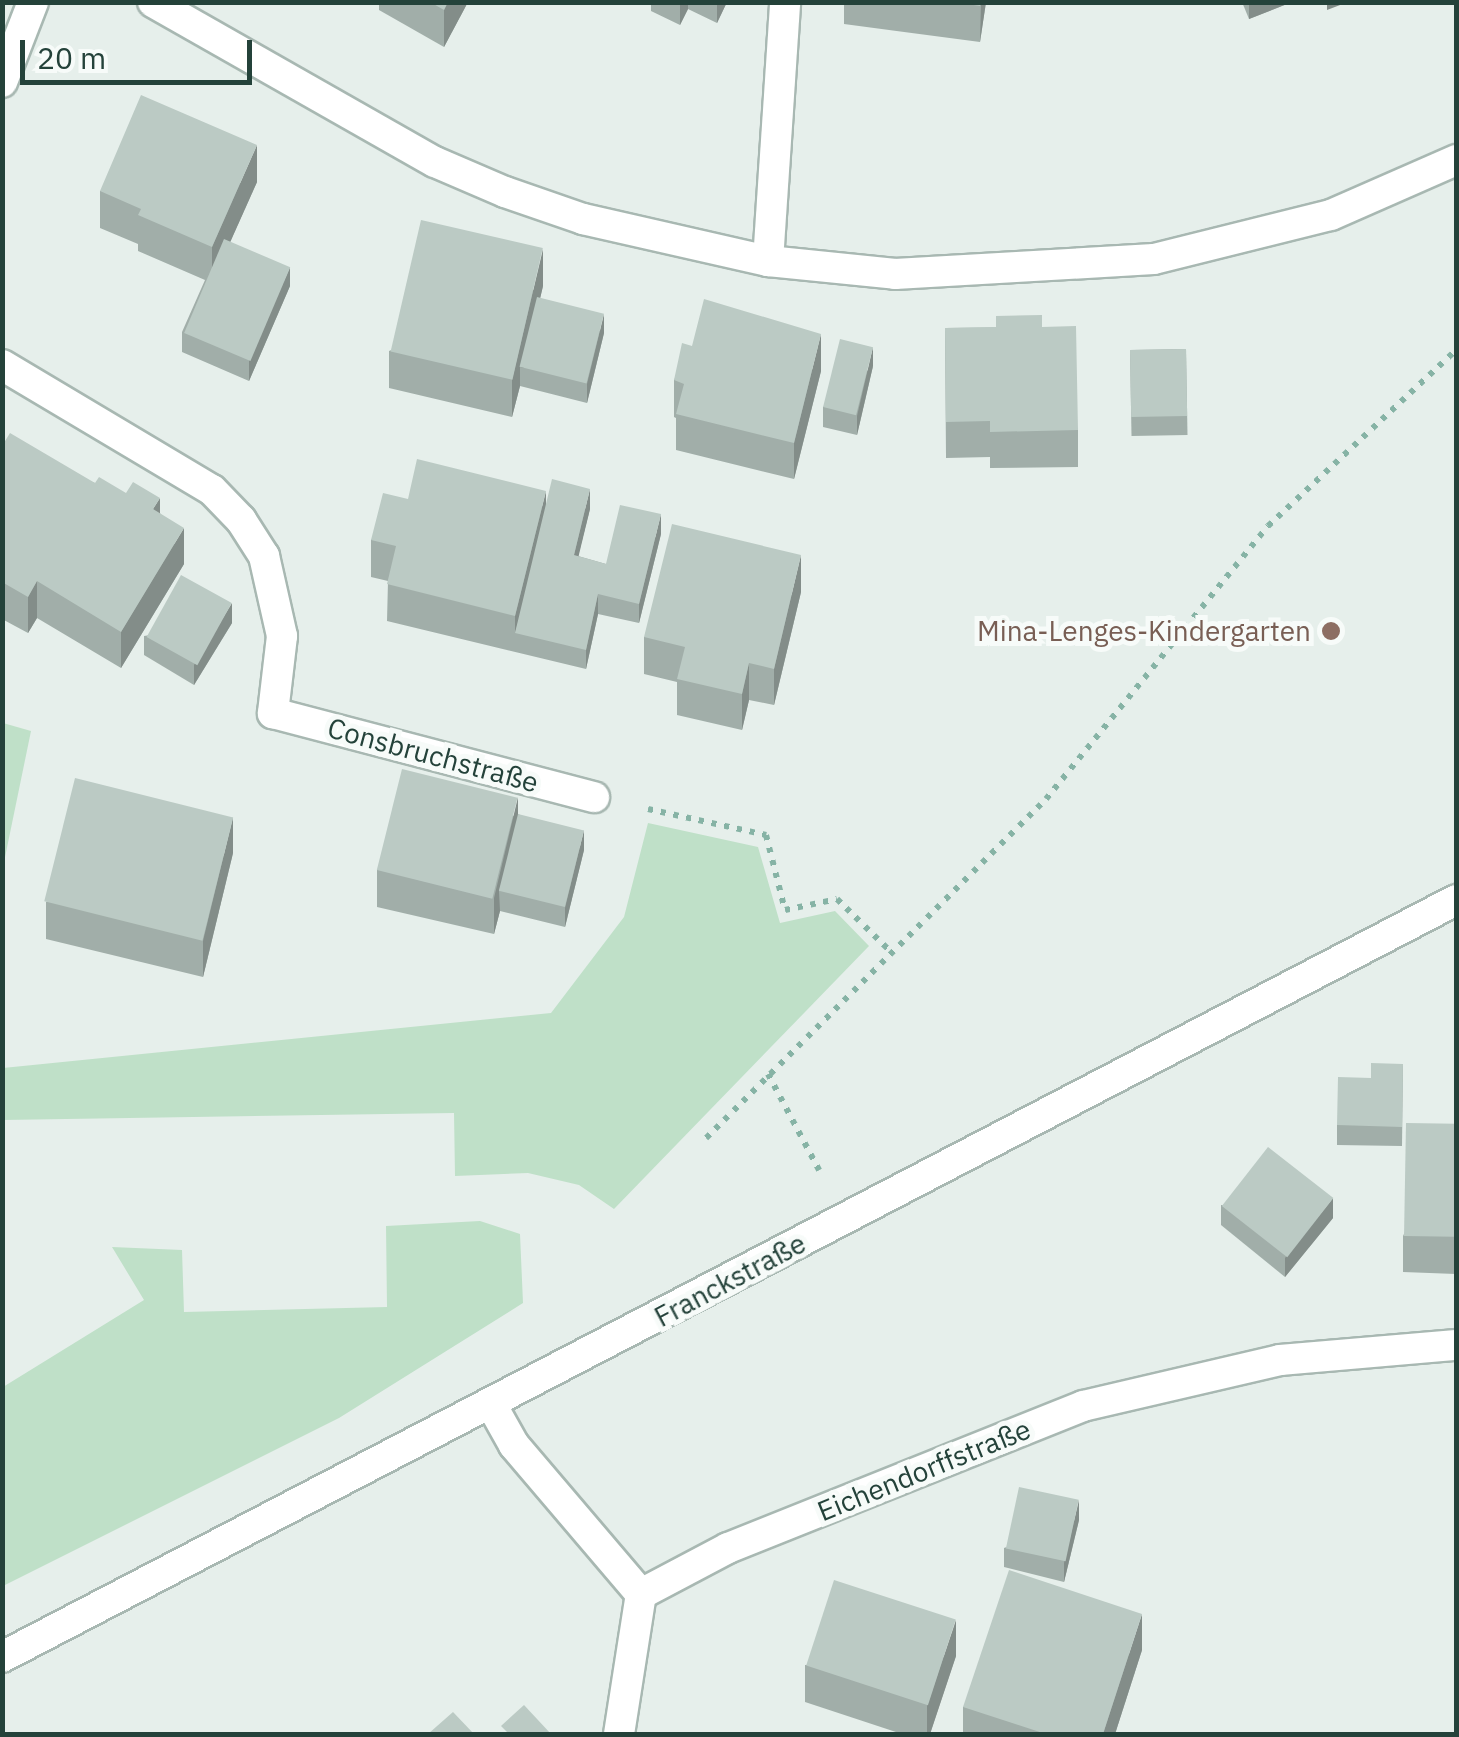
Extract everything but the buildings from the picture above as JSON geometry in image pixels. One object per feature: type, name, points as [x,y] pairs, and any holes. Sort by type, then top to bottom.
[{"type":"street","points":[[2,82],[33,2]]},
{"type":"street","points":[[153,2],[435,162],[505,192],[582,219],[768,261],[895,274],[1154,258],[1331,216],[1456,160]]},
{"type":"street","points":[[768,261],[785,2]]},
{"type":"street","name":"Consbruchstraße","points":[[2,364],[212,490],[242,520],[264,556],[282,636],[270,726],[594,796]]},
{"type":"street","name":"Franckstraße","points":[[2,1658],[1456,900]]},
{"type":"street","name":"Eichendorffstraße","points":[[641,1594],[728,1548],[1083,1406],[1280,1360],[1456,1346]]},
{"type":"street","points":[[491,1404],[514,1445],[641,1594],[619,1734]]},
{"type":"path","points":[[706,1138],[889,950],[1046,799],[1268,526],[1456,350]]},
{"type":"path","points":[[594,796],[766,835],[785,910],[837,899],[889,950]]},
{"type":"path","points":[[768,1074],[801,1134]]},
{"type":"green space","points":[[2,723],[31,731],[3,867]]},
{"type":"green space","points":[[648,823],[758,847],[780,923],[835,911],[869,946],[614,1209],[579,1185],[528,1173],[455,1176],[454,1113],[3,1120],[3,1068],[551,1013],[624,917]]},
{"type":"green space","points":[[480,1221],[520,1234],[523,1303],[339,1418],[3,1586],[3,1387],[144,1300],[112,1247],[182,1250],[184,1312],[387,1307],[386,1226]]},
{"type":"place","name":"Mina-Lenges-Kindergarten","points":[[1331,631]]}]
